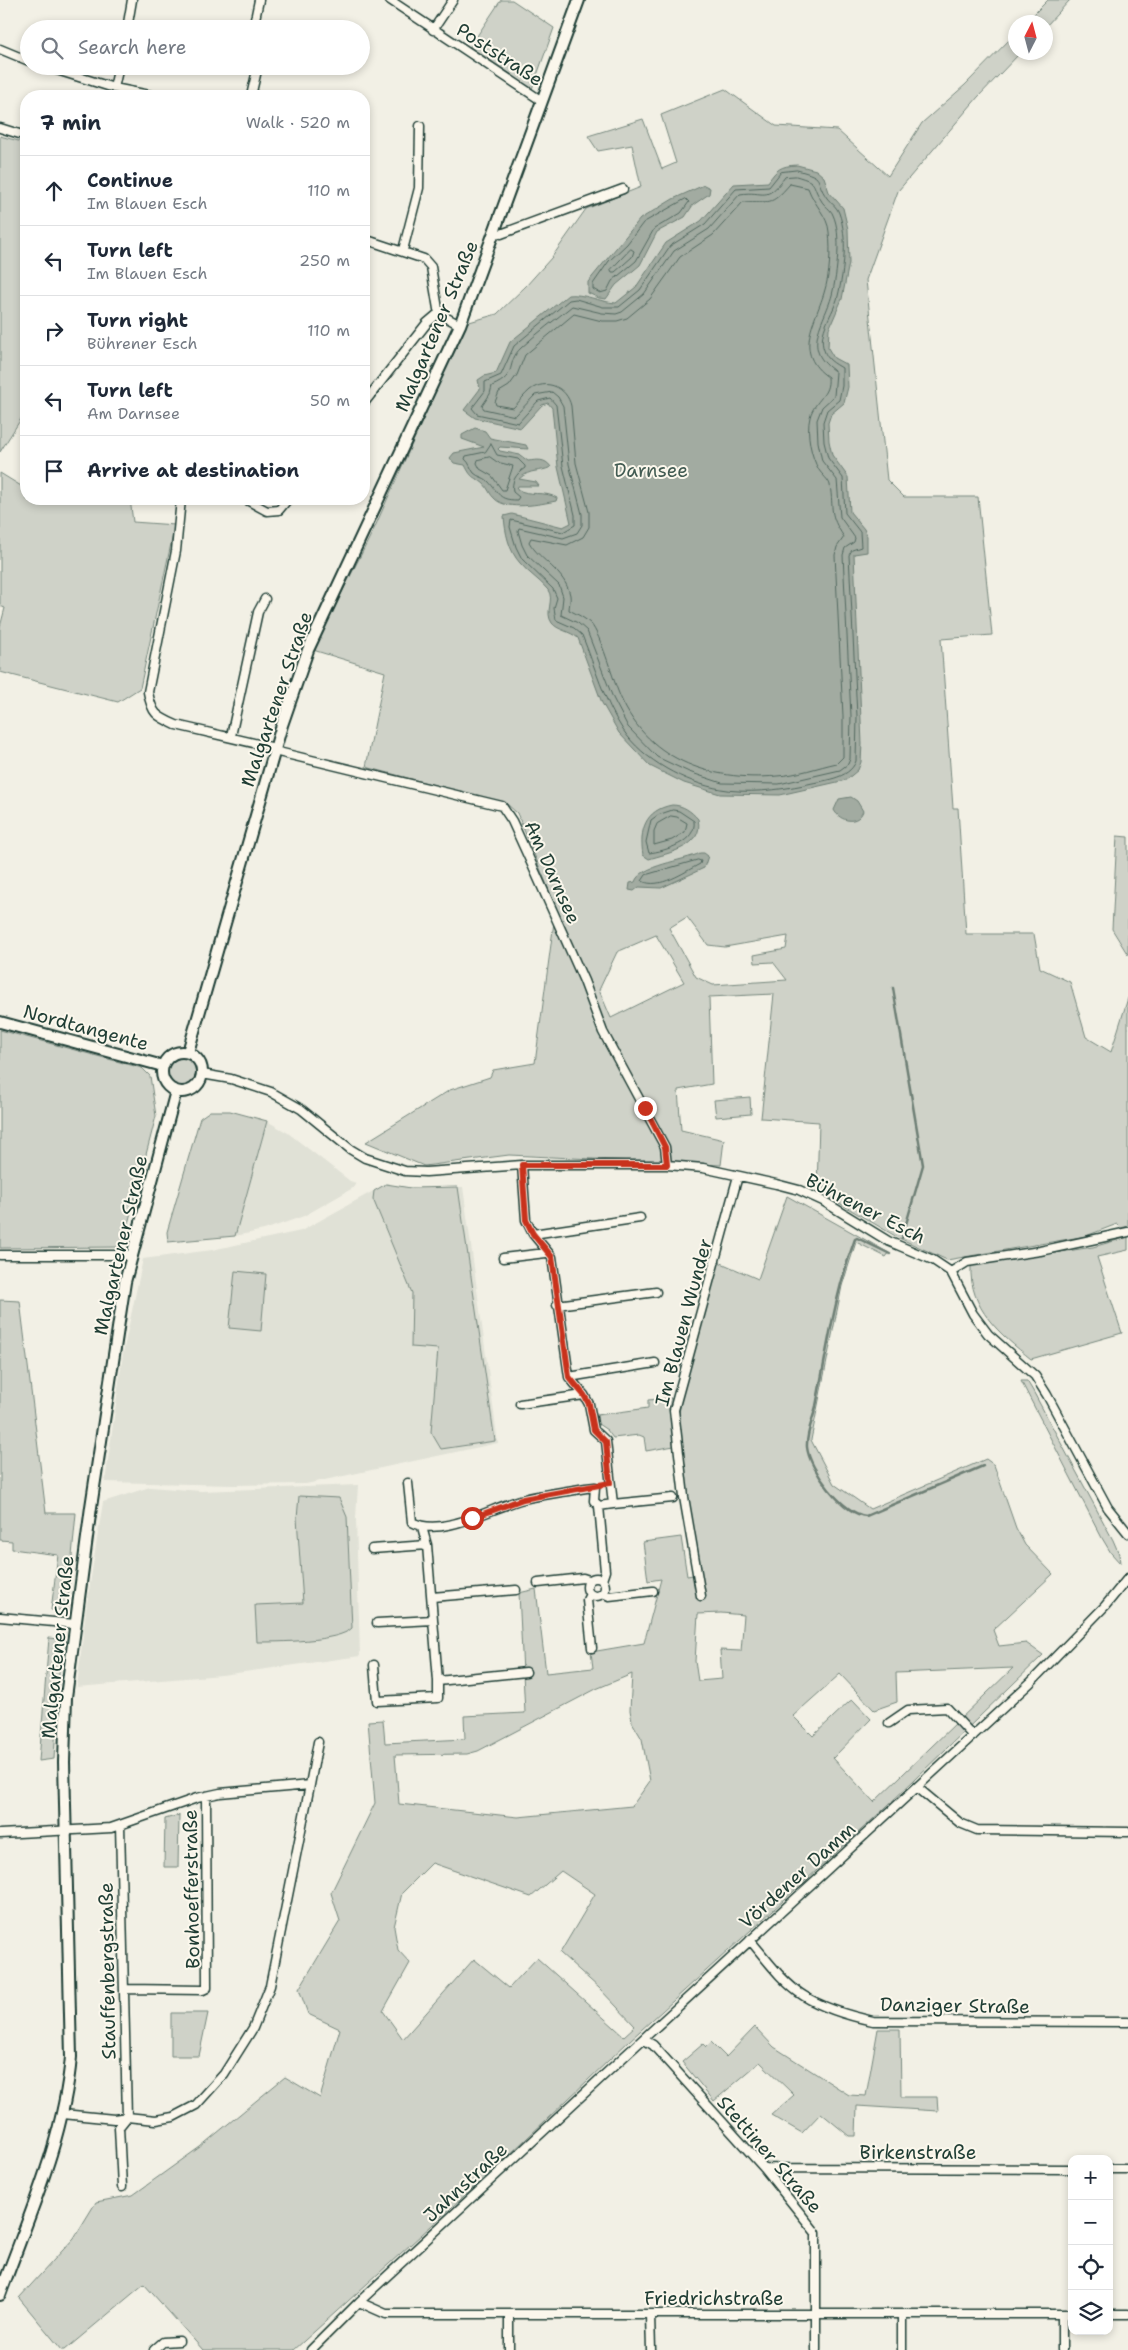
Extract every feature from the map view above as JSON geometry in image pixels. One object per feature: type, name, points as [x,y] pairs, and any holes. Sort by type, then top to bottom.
[{"type":"street","points":[[128,20],[132,0]]},
{"type":"street","points":[[255,20],[259,0]]},
{"type":"street","name":"Poststraße","points":[[390,0],[542,101]]},
{"type":"street","points":[[433,30],[453,0]]},
{"type":"street","name":"Malgartener Straße","points":[[188,1052],[275,750],[308,650],[324,612],[460,325],[579,0]]},
{"type":"street","points":[[0,49],[20,57]]},
{"type":"street","points":[[73,75],[124,90]]},
{"type":"street","points":[[114,88],[117,75]]},
{"type":"street","points":[[252,90],[256,75]]},
{"type":"street","points":[[403,250],[419,188],[420,126]]},
{"type":"street","points":[[0,128],[20,134]]},
{"type":"street","name":"Malgartener Straße","points":[[494,232],[501,234],[623,189]]},
{"type":"street","points":[[370,240],[424,259],[431,267],[440,312],[460,325]]},
{"type":"street","points":[[370,396],[428,323],[440,312]]},
{"type":"street","points":[[180,505],[176,551],[148,692],[151,709],[161,718],[176,725],[231,736],[275,750]]},
{"type":"street","points":[[256,505],[267,511],[279,510],[283,505]]},
{"type":"street","points":[[231,736],[258,612],[264,599]]},
{"type":"street","name":"Am Darnsee","points":[[275,750],[502,806],[512,821],[584,981],[603,1032],[665,1147],[667,1165]]},
{"type":"street","name":"Nordtangente","points":[[0,1022],[162,1066]]},
{"type":"street","points":[[188,1052],[198,1060],[202,1074],[193,1088],[188,1091],[176,1091],[164,1081],[162,1066],[165,1060],[175,1053],[188,1052]]},
{"type":"street","name":"Bührener Esch","points":[[202,1074],[231,1079],[271,1092],[301,1109],[350,1149],[385,1166],[405,1171],[426,1172],[522,1165],[667,1165],[703,1168],[799,1190],[823,1201],[888,1241],[933,1260],[951,1272],[974,1314],[988,1334],[1036,1376],[1048,1394],[1108,1508],[1128,1532]]},
{"type":"street","name":"Malgartener Straße","points":[[0,2295],[56,2139],[68,2092],[71,2057],[64,1762],[66,1697],[111,1362],[131,1255],[176,1091]]},
{"type":"street","points":[[522,1165],[526,1220],[533,1234],[552,1257],[557,1305],[569,1377],[589,1404],[594,1430],[606,1442],[613,1504]]},
{"type":"street","name":"Im Blauen Wunder","points":[[701,1596],[684,1497],[674,1410],[738,1176]]},
{"type":"street","points":[[533,1234],[640,1218]]},
{"type":"street","points":[[951,1272],[967,1262],[1040,1251],[1128,1232]]},
{"type":"street","points":[[503,1258],[546,1252]]},
{"type":"street","points":[[0,1255],[131,1255]]},
{"type":"street","points":[[557,1305],[656,1292]]},
{"type":"street","points":[[569,1377],[655,1363]]},
{"type":"street","points":[[520,1404],[584,1395]]},
{"type":"street","points":[[408,1483],[412,1522],[422,1527],[447,1525],[523,1499],[610,1483]]},
{"type":"street","points":[[595,1487],[594,1501],[599,1506],[605,1571],[602,1580]]},
{"type":"street","points":[[599,1506],[673,1498]]},
{"type":"street","points":[[374,1665],[377,1701],[438,1698],[432,1597],[427,1545],[422,1527]]},
{"type":"street","points":[[372,1549],[427,1545]]},
{"type":"street","points":[[590,1594],[597,1596],[603,1593],[606,1586],[602,1580],[595,1577],[590,1580],[587,1586],[590,1594],[587,1600],[592,1648]]},
{"type":"street","points":[[538,1583],[583,1578],[590,1580]]},
{"type":"street","name":"Vördener Damm","points":[[643,2038],[918,1788],[1030,1683],[1105,1606],[1128,1578]]},
{"type":"street","points":[[432,1597],[516,1590]]},
{"type":"street","points":[[603,1593],[609,1596],[653,1591]]},
{"type":"street","points":[[0,1617],[75,1624]]},
{"type":"street","points":[[377,1623],[433,1620]]},
{"type":"street","points":[[438,1681],[526,1672]]},
{"type":"street","points":[[889,1723],[908,1710],[947,1708],[973,1736]]},
{"type":"street","points":[[63,2114],[114,2119],[126,2117],[156,2120],[173,2117],[196,2105],[224,2074],[253,2028],[270,1986],[318,1742]]},
{"type":"street","points":[[0,1834],[111,1828],[158,1810],[206,1796],[310,1785]]},
{"type":"street","points":[[918,1788],[960,1823],[977,1830],[1128,1832]]},
{"type":"street","name":"Bonhoefferstraße","points":[[124,1989],[203,1990],[207,1988],[206,1796]]},
{"type":"street","name":"Stauffenbergstraße","points":[[120,1825],[126,2117],[120,2127],[122,2187]]},
{"type":"street","name":"Danziger Straße","points":[[750,1940],[782,1976],[803,1995],[836,2011],[864,2019],[888,2022],[1128,2022]]},
{"type":"street","name":"Stettiner Straße","points":[[643,2038],[653,2045],[764,2168],[816,2233],[816,2350]]},
{"type":"street","name":"Jahnstraße","points":[[311,2350],[359,2302],[643,2038]]},
{"type":"street","name":"Birkenstraße","points":[[764,2168],[1068,2169]]},
{"type":"street","points":[[1113,2169],[1128,2169]]},
{"type":"street","name":"Friedrichstraße","points":[[359,2302],[386,2314],[1068,2314]]},
{"type":"street","points":[[509,2314],[509,2350]]},
{"type":"street","points":[[902,2314],[902,2350]]},
{"type":"street","points":[[1062,2314],[1062,2350]]},
{"type":"street","points":[[1113,2314],[1128,2314]]},
{"type":"street","points":[[650,2315],[651,2350]]},
{"type":"street","points":[[154,2350],[163,2342],[179,2341]]},
{"type":"shaded area","points":[[267,1121],[288,1133],[350,1181],[356,1183],[353,1188],[304,1216],[264,1230],[235,1236]]},
{"type":"shaded area","points":[[386,1184],[411,1188],[463,1187],[498,1443],[306,1484],[234,1485],[105,1482],[123,1353],[143,1259],[212,1250],[301,1231]]},
{"type":"shaded area","points":[[358,1485],[356,1518],[360,1656],[222,1675],[77,1687],[86,1609],[103,1502],[150,1487],[201,1491]]},
{"type":"green space","points":[[501,0],[512,0],[554,28],[532,89],[469,48]]},
{"type":"green space","points":[[1048,0],[1070,0],[1053,18],[1053,15],[1033,15]]},
{"type":"green space","points":[[1008,41],[1008,60],[1013,60],[978,97],[898,191],[866,280],[887,480],[904,497],[978,497],[992,635],[941,639],[953,808],[958,808],[966,934],[1034,934],[1040,968],[1070,982],[1086,1037],[1111,1052],[1128,998],[1128,1226],[1121,1228],[1117,1224],[1086,1236],[947,1260],[897,1237],[817,1190],[819,1122],[761,1118],[774,994],[709,997],[712,1084],[678,1090],[681,1130],[724,1140],[721,1165],[509,1155],[424,1166],[366,1142],[450,1090],[490,1077],[493,1070],[535,1063],[556,907],[517,813],[507,804],[366,767],[385,672],[313,650],[374,529],[466,323],[497,314],[552,257],[586,209],[641,187],[632,145],[598,151],[588,136],[643,119],[662,169],[676,163],[661,115],[725,89],[776,126],[837,130],[888,176],[922,123],[965,85]],"holes":[[[687,917],[708,945],[725,947],[788,936],[786,949],[754,955],[755,963],[773,962],[787,980],[713,985],[696,977],[669,928]],[[656,935],[684,982],[611,1018],[599,990],[617,952]]]},
{"type":"green space","points":[[0,136],[20,141],[20,420],[0,452]]},
{"type":"green space","points":[[0,473],[20,485],[20,505],[131,505],[133,522],[175,525],[140,688],[118,702],[0,672],[0,627],[5,608],[0,606]]},
{"type":"green space","points":[[1117,836],[1128,837],[1128,955],[1112,929]]},
{"type":"green space","points":[[0,1030],[142,1068],[150,1076],[156,1116],[122,1247],[0,1248]]},
{"type":"green space","points":[[182,1058],[192,1062],[196,1072],[192,1082],[182,1086],[172,1082],[168,1072],[172,1062]]},
{"type":"green space","points":[[750,1097],[751,1114],[716,1117],[714,1100]]},
{"type":"green space","points":[[210,1111],[230,1111],[267,1121],[235,1236],[168,1242],[167,1232],[200,1118]]},
{"type":"green space","points":[[386,1184],[411,1188],[458,1187],[495,1441],[441,1449],[431,1432],[438,1349],[411,1347],[412,1293],[373,1199],[374,1191]]},
{"type":"green space","points":[[787,1196],[889,1253],[886,1257],[856,1242],[842,1286],[811,1440],[834,1484],[870,1509],[986,1459],[994,1465],[1016,1528],[1025,1545],[1053,1574],[993,1630],[999,1646],[1026,1643],[1043,1655],[883,1810],[629,2041],[505,2159],[294,2350],[203,2350],[144,2284],[65,2350],[62,2350],[19,2298],[74,2238],[96,2202],[133,2195],[200,2147],[285,2077],[320,2098],[340,2029],[308,2014],[299,1989],[340,1921],[331,1893],[375,1803],[368,1721],[383,1720],[385,1743],[465,1739],[464,1716],[525,1713],[519,1593],[536,1589],[546,1673],[593,1668],[591,1652],[644,1643],[661,1579],[648,1581],[643,1542],[681,1537],[687,1576],[693,1575],[694,1584],[702,1582],[687,1489],[679,1415],[682,1390],[719,1262],[758,1279]],"holes":[[[698,1614],[744,1615],[741,1651],[720,1650],[722,1679],[698,1681],[695,1661]],[[1013,1668],[874,1802],[833,1758],[871,1719],[853,1700],[813,1736],[793,1716],[840,1674],[874,1710],[897,1702],[896,1673]],[[632,1674],[630,1710],[632,1722],[642,1739],[650,1781],[632,1806],[518,1817],[399,1804],[395,1755],[467,1754],[478,1751],[596,1689]],[[432,1863],[531,1897],[561,1871],[595,1894],[560,1953],[599,1988],[635,2026],[624,2036],[537,1958],[509,1988],[474,1959],[403,2039],[383,2011],[410,1963],[398,1950],[394,1927],[402,1893]]]},
{"type":"green space","points":[[1128,1237],[1128,1250],[1097,1257],[1122,1333],[1031,1359],[998,1330],[981,1308],[975,1295],[971,1266],[1093,1247]]},
{"type":"green space","points":[[235,1271],[266,1274],[261,1331],[229,1328]]},
{"type":"green space","points":[[0,1300],[20,1301],[46,1513],[76,1513],[67,1610],[51,1610],[58,1555],[12,1549],[12,1541],[0,1540]]},
{"type":"green space","points":[[1021,1381],[1027,1381],[1033,1391],[1113,1540],[1119,1554],[1120,1563],[1102,1538]]},
{"type":"green space","points":[[671,1398],[674,1446],[646,1451],[644,1437],[639,1435],[613,1438],[607,1430],[598,1424],[597,1415],[648,1408],[648,1400]]},
{"type":"green space","points":[[299,1496],[339,1498],[347,1517],[352,1628],[345,1633],[321,1639],[257,1642],[255,1605],[303,1603],[297,1518]]},
{"type":"green space","points":[[49,1638],[61,1639],[54,1759],[39,1761]]},
{"type":"green space","points":[[179,1815],[178,1867],[164,1867],[165,1819]]},
{"type":"green space","points":[[171,2013],[208,2013],[199,2056],[171,2056]]},
{"type":"green space","points":[[755,2027],[774,2047],[849,2095],[866,2096],[878,2029],[900,2029],[901,2097],[937,2097],[938,2111],[857,2106],[856,2136],[849,2136],[821,2113],[802,2133],[771,2115],[794,2095],[760,2062],[714,2101],[682,2062],[703,2044],[706,2047],[711,2042],[726,2057]]},
{"type":"water","name":"Darnsee","points":[[797,165],[816,170],[824,177],[829,192],[843,208],[848,229],[849,263],[842,299],[829,329],[828,348],[834,358],[847,365],[848,387],[844,403],[831,414],[828,423],[832,455],[848,477],[850,512],[864,529],[867,536],[867,552],[854,554],[862,744],[861,762],[858,770],[846,780],[780,795],[720,794],[684,783],[650,766],[619,733],[602,703],[578,638],[552,623],[549,615],[550,594],[548,590],[523,567],[510,547],[504,516],[512,514],[563,527],[571,523],[558,467],[552,408],[548,403],[542,405],[521,428],[475,418],[464,410],[480,389],[478,380],[484,376],[496,373],[510,342],[568,295],[580,295],[616,303],[636,287],[666,243],[701,221],[734,184],[768,182],[780,169]]},
{"type":"water","points":[[704,185],[710,188],[709,194],[693,205],[685,217],[657,232],[640,265],[616,285],[606,299],[588,293],[588,282],[640,219],[673,199]]},
{"type":"water","points":[[475,428],[485,431],[490,438],[526,445],[528,449],[500,447],[498,449],[500,451],[520,455],[528,461],[541,460],[549,464],[551,467],[527,473],[519,479],[536,482],[539,486],[518,486],[517,489],[526,493],[547,494],[557,498],[556,501],[524,506],[500,503],[484,484],[472,476],[465,465],[454,463],[450,458],[454,453],[484,447],[462,439],[462,435]]},
{"type":"water","points":[[851,797],[857,801],[863,811],[861,815],[853,820],[844,819],[834,810],[839,799]]},
{"type":"water","points":[[672,805],[680,806],[693,813],[698,819],[699,829],[691,842],[683,847],[649,859],[643,855],[642,846],[643,830],[646,822],[656,811]]},
{"type":"water","points":[[700,853],[708,856],[704,868],[661,888],[639,887],[634,891],[629,890],[630,883],[635,882],[645,871]]},
{"type":"waterway","points":[[893,988],[923,1165],[902,1238]]},
{"type":"waterway","points":[[890,1254],[857,1238],[855,1239],[842,1280],[809,1432],[807,1442],[809,1456],[820,1478],[838,1499],[847,1507],[866,1516],[983,1466]]},
{"type":"route","points":[[472,1518],[523,1499],[610,1483],[606,1442],[594,1430],[589,1404],[569,1377],[557,1305],[552,1257],[533,1234],[526,1220],[522,1165],[667,1165],[665,1147],[645,1108]]}]
